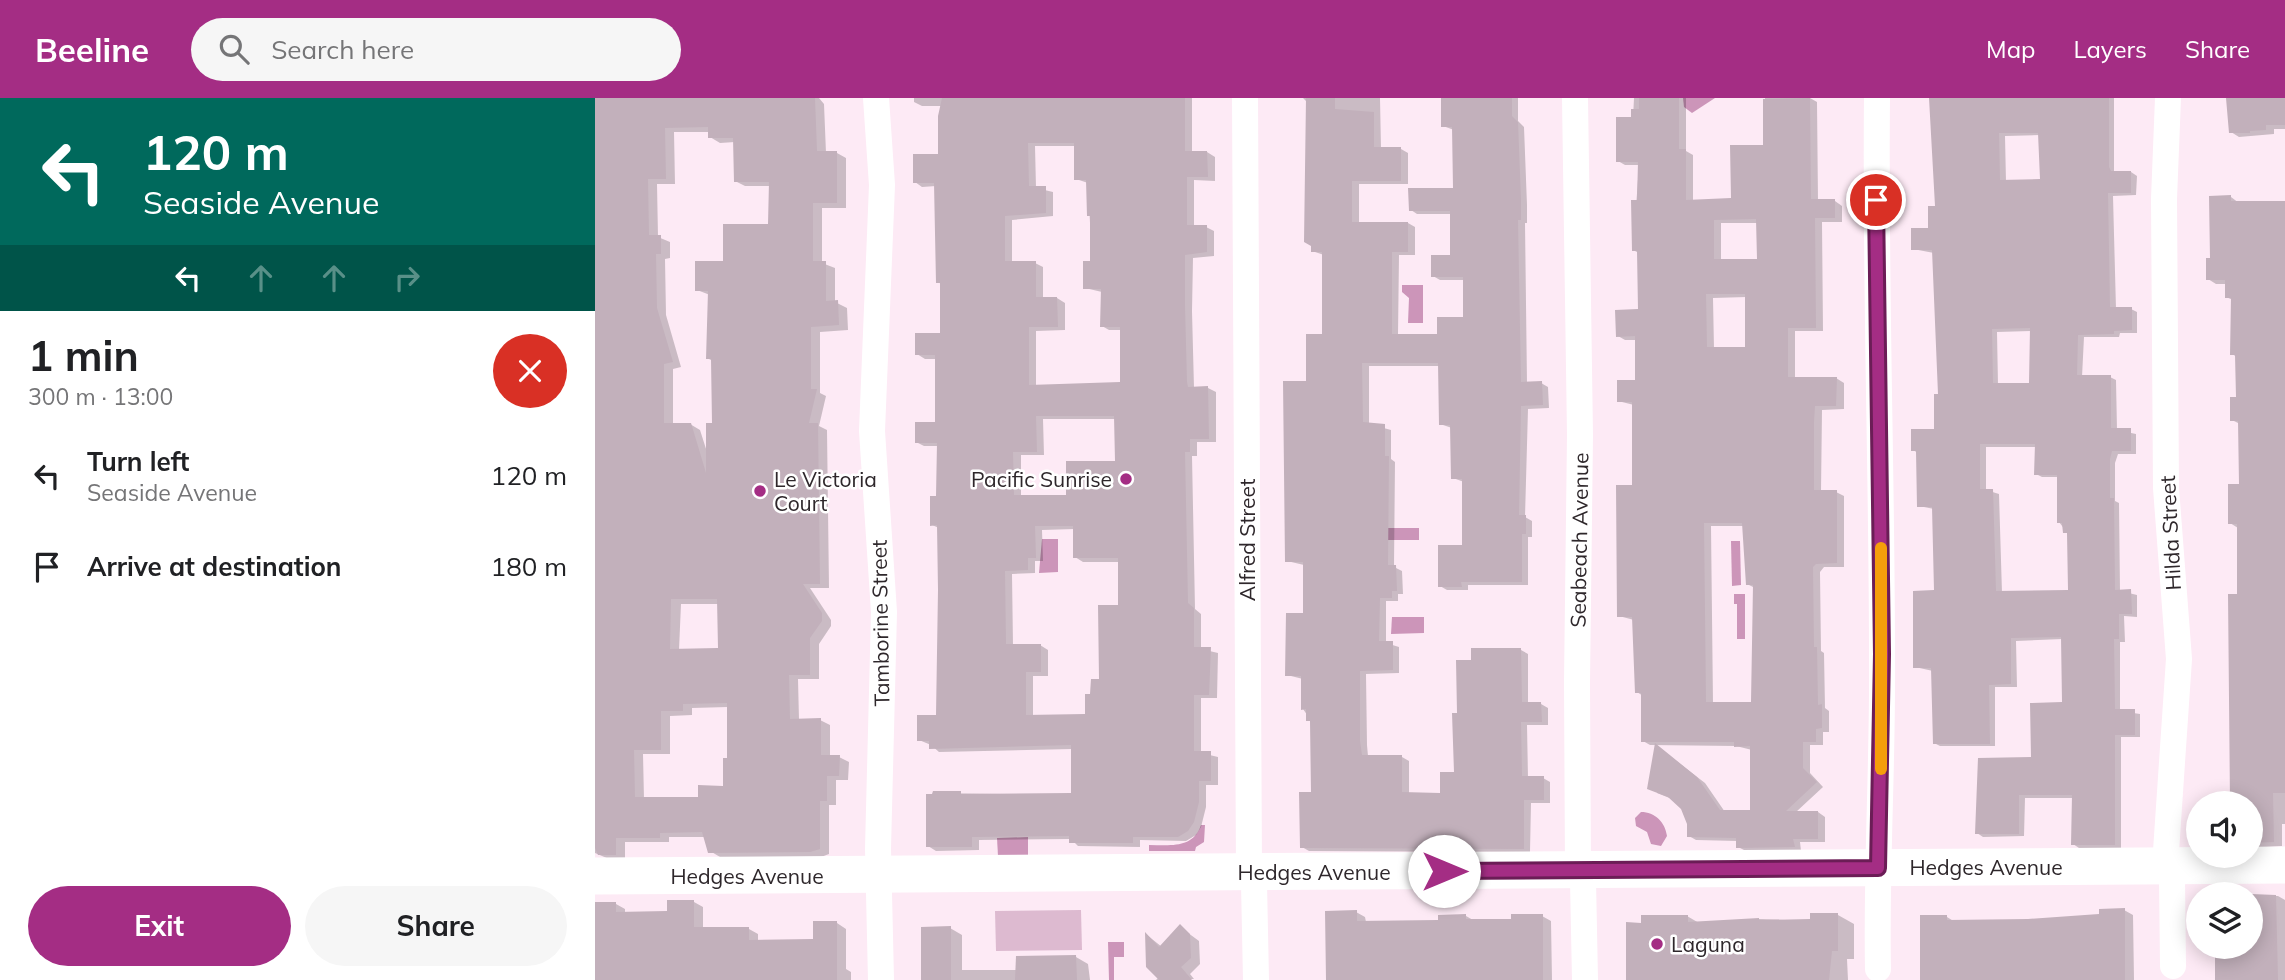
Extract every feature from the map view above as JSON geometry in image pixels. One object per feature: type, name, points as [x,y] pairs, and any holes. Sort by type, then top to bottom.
[{"type":"street","name":"Tamborine Street","points":[[876,98],[882,185],[872,431],[884,649],[879,875],[881,980]]},
{"type":"street","name":"Alfred Street","points":[[1245,98],[1249,872],[1254,883],[1256,980]]},
{"type":"street","name":"Seabeach Avenue","points":[[1575,98],[1580,435],[1578,870],[1583,880],[1585,980]]},
{"type":"street","points":[[1877,98],[1876,304],[1882,654],[1878,970]]},
{"type":"street","name":"Hilda Street","points":[[2168,98],[2164,199],[2166,488],[2179,659],[2165,866],[2172,878],[2173,966]]},
{"type":"street","name":"Hedges Avenue","points":[[595,876],[2285,865]]},
{"type":"shaded area","points":[[1683,98],[1715,98],[1692,113],[1684,107]]},
{"type":"shaded area","points":[[1402,285],[1423,285],[1423,323],[1408,323],[1409,298],[1402,292]]},
{"type":"shaded area","points":[[1384,528],[1419,528],[1419,540],[1384,540]]},
{"type":"shaded area","points":[[1042,539],[1058,539],[1058,572],[1039,573]]},
{"type":"shaded area","points":[[1731,541],[1740,541],[1741,585],[1732,586]]},
{"type":"shaded area","points":[[1734,594],[1745,594],[1745,639],[1737,639],[1737,604],[1734,604]]},
{"type":"shaded area","points":[[1392,617],[1424,617],[1424,633],[1391,634]]},
{"type":"shaded area","points":[[1641,812],[1655,816],[1664,826],[1667,836],[1661,846],[1651,844],[1647,832],[1636,826],[1635,818]]},
{"type":"shaded area","points":[[1201,825],[1205,825],[1204,842],[1196,847],[1195,851],[1149,851],[1149,845],[1187,842]]},
{"type":"shaded area","points":[[1028,837],[1028,855],[998,856],[997,838]]},
{"type":"shaded area","points":[[1081,910],[1082,950],[996,951],[995,911]]},
{"type":"shaded area","points":[[1108,942],[1124,942],[1124,957],[1114,957],[1114,980],[1109,980]]},
{"type":"building","points":[[595,98],[815,98],[817,151],[837,151],[837,203],[813,203],[813,261],[826,261],[826,301],[838,300],[839,325],[811,327],[811,389],[817,389],[809,423],[818,423],[820,584],[803,584],[822,613],[822,621],[810,638],[810,675],[789,675],[790,719],[821,718],[821,755],[840,755],[839,776],[827,776],[827,801],[820,801],[820,849],[810,852],[708,853],[702,832],[660,833],[660,838],[616,838],[616,855],[598,855],[595,848]],"holes":[[[708,127],[708,138],[733,138],[734,182],[769,182],[768,224],[723,224],[723,261],[695,261],[695,291],[708,291],[706,359],[711,359],[712,423],[706,423],[706,473],[691,423],[664,423],[664,364],[673,362],[657,308],[656,254],[661,254],[661,235],[649,235],[648,179],[666,179],[665,128]],[[671,599],[717,599],[718,648],[670,649]],[[727,703],[727,758],[723,758],[723,786],[698,785],[698,797],[635,797],[634,750],[661,750],[661,711],[683,711],[683,704]]]},
{"type":"building","points":[[942,98],[1185,98],[1185,151],[1207,151],[1208,177],[1187,177],[1187,225],[1207,225],[1207,252],[1185,255],[1185,306],[1187,382],[1188,387],[1208,386],[1209,439],[1190,439],[1190,452],[1185,452],[1188,603],[1194,608],[1194,647],[1211,647],[1209,695],[1194,695],[1194,751],[1211,751],[1211,781],[1199,781],[1199,802],[1194,822],[1188,831],[1178,837],[1133,837],[1133,843],[1069,843],[1069,836],[972,837],[972,847],[926,847],[926,794],[932,794],[933,791],[961,791],[961,794],[1071,793],[1071,745],[929,749],[929,741],[917,741],[917,715],[936,715],[938,590],[937,525],[930,526],[930,496],[936,496],[937,443],[915,443],[915,422],[935,422],[935,355],[915,355],[915,333],[940,333],[940,283],[936,283],[934,183],[913,183],[913,154],[938,154],[938,116]],"holes":[[[1028,143],[1074,143],[1074,180],[1086,180],[1087,216],[1090,216],[1090,261],[1083,261],[1083,289],[1101,289],[1100,327],[1120,327],[1120,382],[1029,385],[1029,327],[1058,327],[1057,297],[1036,297],[1036,261],[1005,261],[1005,216],[1046,213],[1046,186],[1029,186]],[[1036,416],[1114,416],[1115,461],[1066,461],[1066,495],[1014,495],[1013,452],[1037,452]],[[1035,526],[1073,526],[1073,558],[1118,558],[1118,605],[1098,605],[1099,679],[1091,679],[1090,694],[1085,694],[1085,714],[1026,715],[1026,672],[1041,672],[1041,644],[1006,644],[1005,571],[1028,570],[1028,558],[1036,558]]]},
{"type":"building","points":[[1306,98],[1335,98],[1335,109],[1374,112],[1374,147],[1401,147],[1401,181],[1352,181],[1352,222],[1408,222],[1408,252],[1392,252],[1392,334],[1437,334],[1437,317],[1463,317],[1463,277],[1431,277],[1431,255],[1450,255],[1450,211],[1409,211],[1408,188],[1453,188],[1452,127],[1441,127],[1441,98],[1512,98],[1512,116],[1518,122],[1521,200],[1521,220],[1518,220],[1521,382],[1542,381],[1543,405],[1521,406],[1519,515],[1526,515],[1526,534],[1522,534],[1522,582],[1461,582],[1462,587],[1438,587],[1438,545],[1462,545],[1462,479],[1451,479],[1450,425],[1439,425],[1438,363],[1362,363],[1363,422],[1385,424],[1385,456],[1389,456],[1388,565],[1396,565],[1397,591],[1392,591],[1392,598],[1380,598],[1379,641],[1393,641],[1393,670],[1360,671],[1360,741],[1362,755],[1402,755],[1402,792],[1440,793],[1440,772],[1454,772],[1452,713],[1457,713],[1456,660],[1471,660],[1471,648],[1521,648],[1522,702],[1541,702],[1542,722],[1521,722],[1522,776],[1544,776],[1544,800],[1524,800],[1524,849],[1300,848],[1299,792],[1311,792],[1310,721],[1306,721],[1306,709],[1301,710],[1301,676],[1285,676],[1286,613],[1303,613],[1303,562],[1285,562],[1283,381],[1306,381],[1306,334],[1322,334],[1322,252],[1311,252],[1311,246],[1304,242]]},
{"type":"building","points":[[1639,98],[1679,98],[1679,149],[1686,149],[1686,200],[1731,198],[1730,145],[1763,145],[1763,99],[1810,98],[1811,199],[1835,199],[1835,218],[1815,218],[1816,328],[1788,328],[1788,377],[1837,377],[1836,406],[1815,406],[1814,422],[1814,490],[1837,490],[1837,563],[1816,564],[1813,567],[1814,647],[1817,647],[1818,705],[1822,704],[1822,728],[1816,729],[1816,742],[1803,742],[1803,768],[1817,782],[1786,811],[1818,811],[1818,839],[1793,839],[1795,847],[1736,848],[1736,838],[1687,837],[1687,824],[1681,809],[1668,797],[1647,789],[1655,743],[1697,777],[1720,810],[1750,810],[1750,746],[1734,747],[1734,742],[1641,742],[1641,693],[1635,693],[1632,617],[1617,617],[1616,485],[1632,485],[1632,402],[1617,402],[1617,380],[1635,380],[1635,336],[1616,337],[1615,310],[1638,309],[1637,251],[1632,251],[1631,200],[1637,200],[1638,162],[1616,162],[1616,117],[1631,117],[1631,109],[1639,109]],"holes":[[[1756,219],[1757,259],[1714,259],[1714,220]],[[1706,294],[1745,294],[1745,347],[1707,347]],[[1704,523],[1742,523],[1746,585],[1753,585],[1751,702],[1706,702]]]},
{"type":"building","points":[[1929,98],[2109,98],[2109,167],[2111,171],[2131,171],[2131,193],[2108,193],[2110,307],[2132,307],[2132,330],[2114,331],[2114,334],[2078,335],[2077,375],[2111,375],[2111,428],[2131,428],[2131,451],[2112,451],[2110,459],[2110,498],[2114,498],[2115,590],[2131,589],[2132,614],[2119,614],[2119,639],[2114,639],[2115,709],[2135,709],[2135,735],[2115,735],[2115,845],[2071,845],[2072,795],[2019,795],[2019,834],[1975,834],[1978,758],[2031,757],[2030,703],[2062,702],[2061,637],[2011,638],[2011,684],[1989,685],[1990,744],[1933,744],[1931,668],[1913,668],[1913,591],[1934,590],[1932,507],[1917,507],[1916,451],[1911,451],[1911,429],[1934,429],[1934,394],[1938,394],[1932,250],[1911,250],[1911,228],[1928,228],[1928,206],[1935,206]],"holes":[[[1999,133],[2038,133],[2040,179],[2000,180]],[[2030,328],[2029,383],[1993,383],[1992,329]],[[1980,444],[2035,444],[2034,475],[2057,475],[2057,523],[2062,523],[2063,533],[2067,533],[2068,590],[1996,591],[1993,489],[1980,489]]]},
{"type":"building","points":[[2226,98],[2285,98],[2285,125],[2266,125],[2266,130],[2250,133],[2229,133]]},
{"type":"building","points":[[2231,195],[2231,201],[2285,201],[2285,793],[2273,793],[2274,842],[2263,842],[2263,791],[2230,791],[2228,594],[2237,594],[2237,524],[2228,524],[2228,484],[2239,484],[2238,421],[2230,421],[2230,397],[2236,397],[2235,355],[2230,355],[2231,298],[2225,298],[2225,280],[2206,280],[2206,258],[2210,258],[2209,196]]},
{"type":"building","points":[[2263,894],[2276,895],[2278,980],[2215,980],[2215,959],[2263,959]]},
{"type":"building","points":[[667,900],[694,900],[694,927],[749,927],[749,940],[813,939],[813,921],[837,921],[837,980],[595,980],[595,902],[616,902],[616,912],[667,911]]},
{"type":"building","points":[[2125,908],[2125,980],[1920,980],[1920,915],[1947,915],[1947,920],[2028,919],[2099,914],[2099,909]]},
{"type":"building","points":[[1357,910],[1357,921],[1438,920],[1438,915],[1466,914],[1466,919],[1511,919],[1511,914],[1543,914],[1543,980],[1326,980],[1325,911]]},
{"type":"building","points":[[1810,913],[1838,913],[1838,951],[1832,951],[1829,980],[1626,980],[1626,922],[1641,923],[1641,915],[1688,915],[1688,922],[1759,918],[1810,919]]},
{"type":"building","points":[[1180,924],[1190,934],[1191,958],[1181,967],[1192,980],[1159,980],[1146,967],[1145,932],[1159,947]]},
{"type":"building","points":[[951,926],[951,980],[921,980],[921,927]]},
{"type":"building","points":[[1076,955],[1077,980],[1015,980],[1016,956]]},
{"type":"slow traffic","points":[[1881,548],[1881,769]]},
{"type":"place","name":"Pacific Sunrise","points":[[1126,479]]},
{"type":"place","name":"Le Victoria Court","points":[[760,491]]},
{"type":"place","name":"Laguna","points":[[1657,944]]},
{"type":"route","points":[[1444,871],[1878,868],[1882,654],[1876,200]]}]
